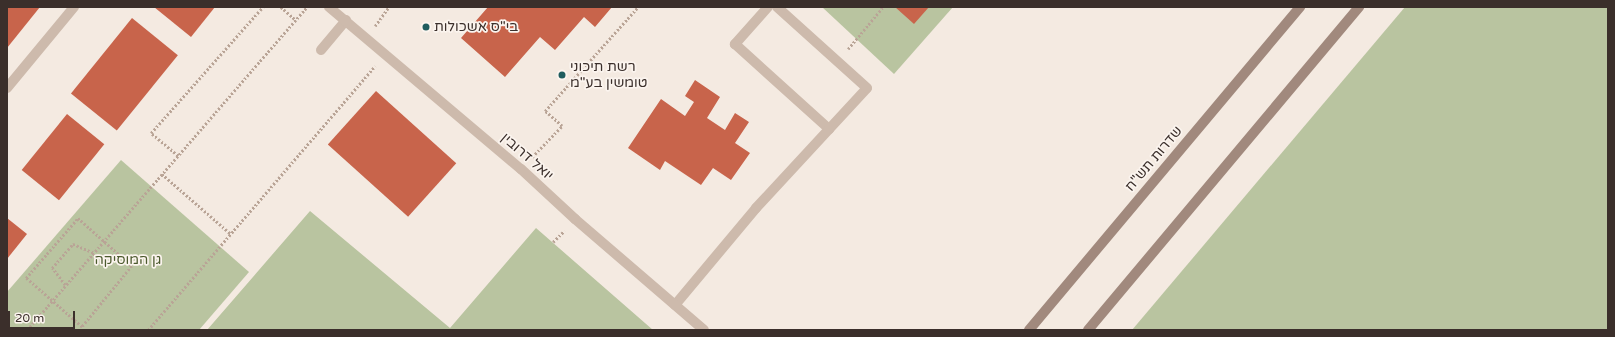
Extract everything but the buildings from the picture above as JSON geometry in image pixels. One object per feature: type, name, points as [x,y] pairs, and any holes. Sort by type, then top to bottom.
[{"type":"main road","name":"שדרות תש\"ח","points":[[1029,330],[1300,7]]},
{"type":"main road","points":[[1088,330],[1359,7]]},
{"type":"street","points":[[7,88],[74,7]]},
{"type":"street","name":"יואל דרובין","points":[[329,7],[521,169],[575,219],[704,330]]},
{"type":"street","points":[[768,7],[735,44],[829,129]]},
{"type":"street","points":[[675,305],[756,208],[867,88],[777,7]]},
{"type":"street","points":[[321,50],[346,20]]},
{"type":"path","points":[[178,156],[151,133],[263,7]]},
{"type":"path","points":[[281,7],[296,20]]},
{"type":"path","points":[[27,330],[307,7]]},
{"type":"path","points":[[366,37],[389,7]]},
{"type":"path","points":[[521,169],[543,144],[562,126],[546,111],[638,7]]},
{"type":"path","points":[[837,61],[883,7]]},
{"type":"path","points":[[148,330],[386,54]]},
{"type":"path","points":[[162,174],[231,234]]},
{"type":"path","points":[[78,218],[104,240],[132,266],[82,327],[51,302],[26,278],[78,218]]},
{"type":"path","points":[[65,286],[52,268],[73,244],[94,253]]},
{"type":"green space","points":[[822,7],[953,7],[894,74]]},
{"type":"green space","points":[[1405,7],[1608,7],[1608,330],[1132,330]]},
{"type":"green space","name":"גן המוסיקה","points":[[121,160],[249,272],[199,330],[7,330],[7,292]]},
{"type":"green space","points":[[310,211],[450,328],[536,228],[653,330],[207,330]]},
{"type":"place","name":"בי\"ס אשכולות","points":[[426,27]]},
{"type":"place","name":"רשת תיכוני טומשין בע\"מ","points":[[562,75]]}]
